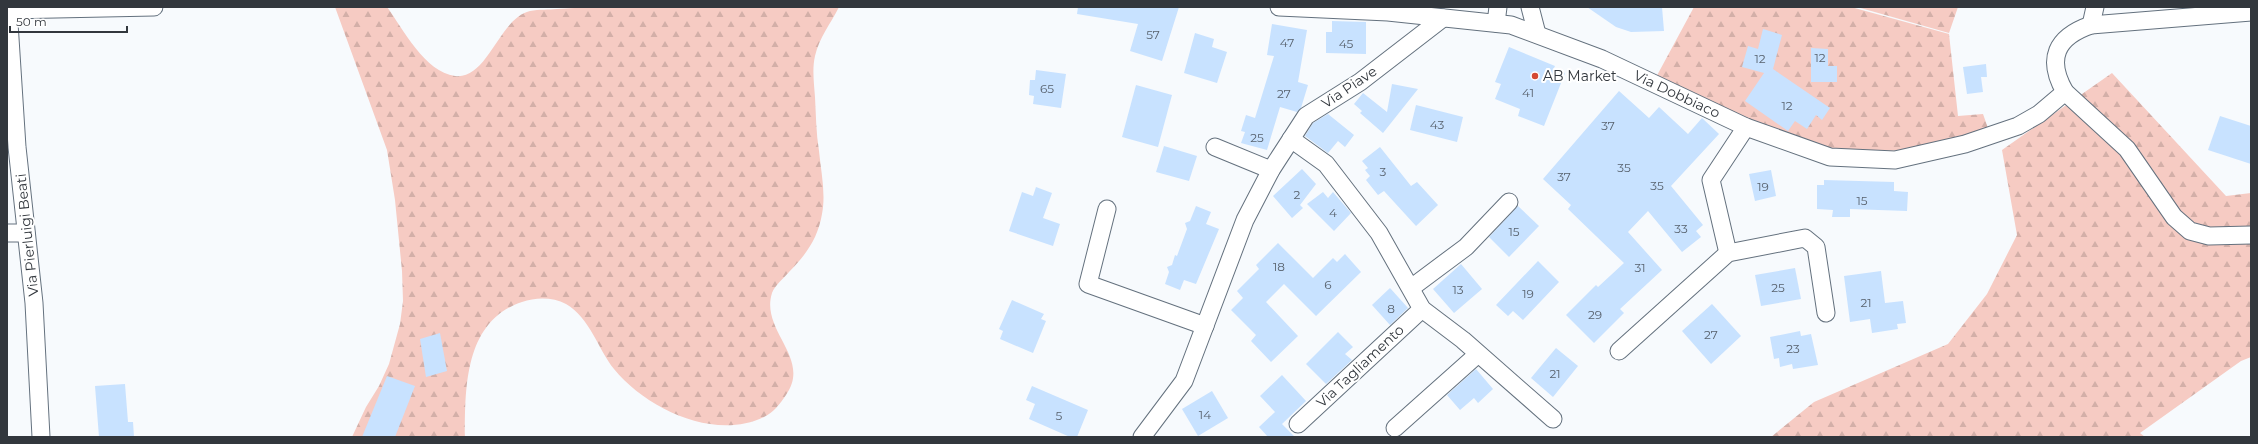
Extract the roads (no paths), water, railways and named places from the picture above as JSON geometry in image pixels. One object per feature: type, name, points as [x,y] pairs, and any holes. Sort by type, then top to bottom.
[{"type":"street","points":[[8,9],[154,7]]},
{"type":"street","name":"Via Dobbiaco","points":[[1279,7],[1388,12],[1443,18],[1497,15],[1511,25],[1602,59],[1746,127],[1830,156],[1895,160],[1965,144],[2001,134],[2039,114],[2065,92]]},
{"type":"street","points":[[1530,7],[1537,34]]},
{"type":"street","points":[[2091,25],[2095,7]]},
{"type":"street","name":"Via Pierluigi Beati","points":[[8,9],[17,147],[38,356],[41,437]]},
{"type":"street","points":[[2251,12],[2091,25],[2077,30],[2066,37],[2060,44],[2056,70],[2065,92],[2127,149],[2174,217],[2190,231],[2209,236],[2251,234]]},
{"type":"street","name":"Via Piave","points":[[1142,437],[1184,382],[1246,220],[1271,170],[1306,116],[1360,82],[1443,18]]},
{"type":"street","points":[[1728,253],[1711,180],[1746,127]]},
{"type":"street","points":[[1290,139],[1326,164],[1379,233],[1422,309],[1478,354],[1553,420]]},
{"type":"street","points":[[1215,147],[1271,170]]},
{"type":"street","points":[[1411,288],[1466,247],[1509,202]]},
{"type":"street","points":[[1107,209],[1088,284],[1205,326]]},
{"type":"street","points":[[7,233],[26,233]]},
{"type":"street","points":[[1619,351],[1728,253],[1805,238],[1816,247],[1826,313]]},
{"type":"street","name":"Via Tagliamento","points":[[1298,424],[1422,309]]},
{"type":"street","points":[[1395,428],[1478,354]]},
{"type":"place","name":"AB Market","points":[[1535,76]]}]
